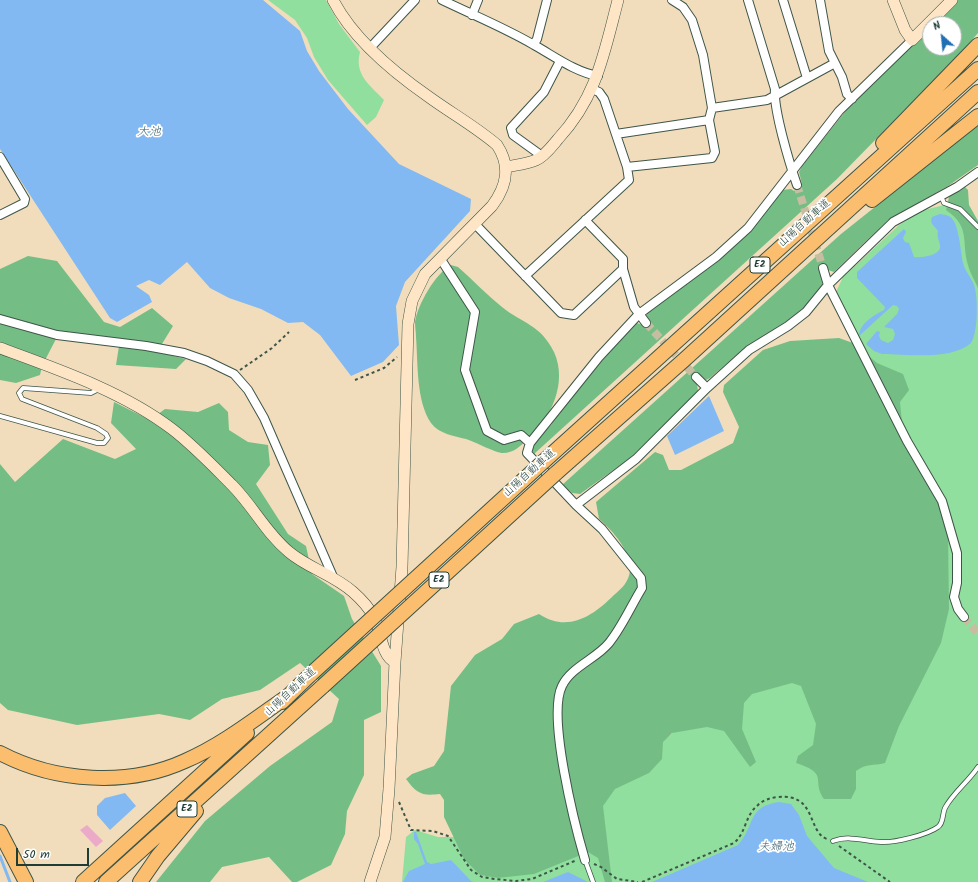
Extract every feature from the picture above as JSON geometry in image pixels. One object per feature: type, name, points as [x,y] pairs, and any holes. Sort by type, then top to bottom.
[{"type":"highway","points":[[794,235],[978,45]]},
{"type":"highway","name":"山陽自動車道","points":[[83,882],[543,462],[978,69]]},
{"type":"highway","name":"山陽自動車道","points":[[106,882],[555,474],[684,360],[978,92]]},
{"type":"highway","points":[[684,360],[870,201],[978,116]]},
{"type":"highway","points":[[0,753],[14,760],[44,770],[71,776],[102,778],[133,776],[184,762],[204,752],[288,696]]},
{"type":"highway","points":[[140,882],[176,833],[268,736]]},
{"type":"highway","points":[[0,832],[26,882]]},
{"type":"street","points":[[333,0],[348,24],[370,48],[412,84],[496,145],[504,158],[506,167],[505,181],[500,195],[475,224],[425,274],[412,301],[408,324],[402,568],[395,662],[389,789],[385,837],[370,882]]},
{"type":"street","points":[[370,48],[415,0]]},
{"type":"street","points":[[442,0],[534,44],[560,60],[591,75],[598,76]]},
{"type":"street","points":[[472,15],[478,0]]},
{"type":"street","points":[[534,44],[537,39],[547,0]]},
{"type":"street","points":[[506,167],[535,160],[542,156],[568,129],[582,109],[598,76],[618,0]]},
{"type":"street","points":[[627,167],[712,158],[715,152],[709,120],[712,108],[702,55],[692,20],[683,7],[672,0]]},
{"type":"street","points":[[748,0],[775,89],[774,96],[792,172],[797,185]]},
{"type":"street","points":[[783,0],[807,78]]},
{"type":"street","points":[[820,0],[829,51],[842,77],[847,94],[852,99]]},
{"type":"street","points":[[893,0],[905,30],[912,40]]},
{"type":"street","points":[[585,860],[578,837],[558,738],[557,710],[559,695],[562,686],[568,677],[609,643],[642,588],[643,583],[641,578],[602,529],[576,505],[527,454],[530,443],[599,357],[639,314],[716,257],[748,228],[839,111],[952,0]]},
{"type":"street","points":[[542,156],[513,135],[511,128],[544,92],[560,60]]},
{"type":"street","points":[[712,108],[767,100],[835,63]]},
{"type":"street","points":[[525,276],[629,180],[627,167],[604,99],[599,92],[592,89]]},
{"type":"street","points":[[616,134],[709,120]]},
{"type":"street","points":[[0,156],[26,199],[24,203],[0,216]]},
{"type":"street","points":[[576,505],[636,459],[706,388],[749,350],[788,326],[806,312],[828,285],[893,222],[941,196],[978,172]]},
{"type":"street","points":[[585,220],[623,259],[623,269],[634,307],[646,324]]},
{"type":"street","points":[[475,224],[561,313],[574,315],[623,269]]},
{"type":"street","points":[[440,258],[476,312],[464,370],[487,431],[504,440],[521,435],[530,443]]},
{"type":"street","points":[[823,268],[828,285],[907,441],[942,501],[957,552],[957,583],[954,597],[958,609],[964,617]]},
{"type":"street","points":[[0,319],[57,335],[146,346],[184,354],[207,361],[234,374],[248,390],[264,418],[334,579]]},
{"type":"street","points":[[0,348],[101,388],[146,411],[173,429],[233,486],[273,536],[288,552],[352,591],[367,606],[379,629],[386,653],[390,660],[395,662]]},
{"type":"street","points":[[696,377],[706,388]]},
{"type":"lane","points":[[941,196],[944,203],[960,209],[978,227]]},
{"type":"lane","points":[[0,416],[97,443],[104,443],[108,438],[106,434],[97,428],[22,399],[19,393],[23,388],[91,393],[101,388]]},
{"type":"lane","points":[[833,841],[843,837],[851,837],[887,842],[927,832],[938,827],[942,821],[944,809],[978,767]]},
{"type":"lane","points":[[585,860],[593,882]]},
{"type":"path","points":[[234,374],[272,348],[289,332]]},
{"type":"path","points":[[355,380],[384,368],[402,354],[407,352]]},
{"type":"path","points":[[389,789],[396,793],[411,830],[433,831],[448,836],[471,870],[482,877],[516,881],[527,880],[580,859],[601,867],[617,879],[638,882]]},
{"type":"path","points":[[642,882],[734,843],[740,836],[753,809],[769,798],[782,797],[799,801],[811,814],[818,832],[824,838],[833,841],[890,882]]},
{"type":"green space","points":[[268,0],[326,0],[339,24],[360,52],[359,67],[364,79],[384,100],[376,117],[367,125],[328,80],[314,57],[307,38],[295,20]]},
{"type":"green space","points":[[958,0],[978,0],[978,33],[962,51],[962,16],[942,16]]},
{"type":"green space","points":[[922,36],[922,56],[957,56],[837,179],[534,454],[532,449],[534,443],[551,425],[565,405],[633,324],[637,323],[643,325],[648,311],[713,265],[749,232],[782,190],[791,189],[794,191],[802,184],[799,172],[802,166],[848,108]]},
{"type":"green space","points":[[978,125],[978,165],[948,186],[888,220],[834,272],[828,270],[826,265],[819,267],[823,286],[816,296],[798,313],[741,351],[710,378],[706,380],[702,378],[697,384],[698,391],[629,459],[580,494],[572,493],[562,485],[841,234]]},
{"type":"green space","points":[[964,186],[968,190],[969,205],[978,221],[978,288],[968,265],[962,229],[954,216],[946,210],[949,197]]},
{"type":"green space","points":[[944,205],[964,213],[978,228],[978,882],[402,882],[406,837],[415,830],[438,837],[454,837],[573,820],[938,500],[836,292],[843,277],[899,225],[920,211]]},
{"type":"green space","points":[[28,256],[57,261],[104,322],[120,327],[152,308],[173,326],[157,352],[186,359],[176,369],[116,365],[119,346],[56,339],[42,366],[40,375],[16,383],[0,380],[0,269]]},
{"type":"green space","points":[[451,265],[458,267],[502,307],[537,330],[549,343],[558,364],[558,388],[555,399],[544,421],[519,447],[507,453],[500,453],[470,440],[452,436],[438,430],[431,423],[423,404],[420,393],[415,322],[423,298],[433,282],[445,269]]},
{"type":"green space","points":[[839,338],[853,343],[877,363],[903,374],[909,390],[900,402],[902,423],[916,454],[942,496],[948,532],[949,609],[941,643],[899,726],[885,763],[867,766],[856,771],[856,789],[851,799],[824,799],[820,792],[816,774],[806,767],[796,763],[798,756],[813,745],[816,724],[801,686],[792,683],[752,694],[744,703],[742,729],[756,762],[750,767],[724,731],[707,727],[672,733],[663,742],[662,759],[649,773],[615,789],[603,806],[612,882],[605,882],[598,858],[588,852],[534,874],[498,878],[480,875],[464,859],[444,817],[444,800],[440,794],[429,795],[420,793],[413,788],[406,779],[412,774],[434,766],[444,751],[451,686],[475,655],[502,639],[514,624],[539,614],[550,620],[560,622],[580,620],[598,610],[622,587],[627,581],[630,570],[627,555],[615,535],[599,519],[596,502],[655,452],[663,455],[669,470],[681,470],[733,443],[739,427],[723,392],[724,385],[763,350],[790,341]]},
{"type":"green space","points":[[114,402],[150,420],[165,409],[198,412],[219,403],[228,412],[229,430],[248,442],[268,445],[270,465],[256,484],[288,534],[306,546],[312,574],[344,596],[352,619],[381,666],[381,712],[364,720],[364,775],[347,811],[345,834],[331,865],[297,882],[292,882],[269,857],[222,867],[210,882],[156,882],[205,821],[270,766],[332,722],[339,699],[300,663],[260,690],[222,699],[190,720],[159,714],[77,725],[8,710],[0,703],[0,464],[15,482],[63,439],[115,459],[136,449],[111,423]]},
{"type":"water","name":"大池","points":[[0,0],[263,0],[300,31],[307,51],[319,71],[348,109],[399,164],[471,199],[470,211],[405,282],[396,306],[399,345],[383,362],[351,376],[320,335],[303,322],[288,323],[261,309],[229,298],[210,288],[187,262],[160,285],[149,280],[136,286],[149,295],[152,302],[117,322],[110,318],[0,149]]},
{"type":"water","points":[[940,214],[950,217],[955,223],[964,266],[975,288],[977,317],[975,332],[971,343],[962,349],[952,352],[928,355],[882,354],[874,351],[866,344],[877,331],[880,332],[879,336],[881,340],[888,343],[893,340],[895,334],[893,329],[884,327],[897,314],[899,309],[897,306],[893,305],[859,336],[864,324],[884,310],[885,307],[857,278],[857,272],[904,229],[906,232],[903,238],[905,242],[909,243],[914,257],[924,257],[939,251],[940,246],[938,231],[931,219],[932,217]]},
{"type":"water","points":[[709,396],[724,431],[675,455],[667,436]]},
{"type":"water","points":[[125,793],[136,806],[110,830],[97,815],[97,806],[105,798]]},
{"type":"water","name":"夫婦池","points":[[779,802],[791,804],[799,815],[807,836],[834,868],[868,882],[652,882],[738,845],[744,838],[756,813],[761,808],[769,804]]},
{"type":"water","points":[[414,832],[416,832],[427,862],[431,864],[451,860],[471,881],[474,882],[403,882],[409,871],[425,864],[418,844],[414,839]]},
{"type":"water","points":[[568,872],[588,882],[543,882]]},
{"type":"building","points":[[87,825],[103,841],[96,847],[80,830]]},
{"type":"waterway","points":[[0,856],[10,882]]},
{"type":"tunnel","points":[[797,185],[823,268]]},
{"type":"tunnel","points":[[646,323],[696,377]]},
{"type":"tunnel","points":[[964,617],[978,634]]}]
